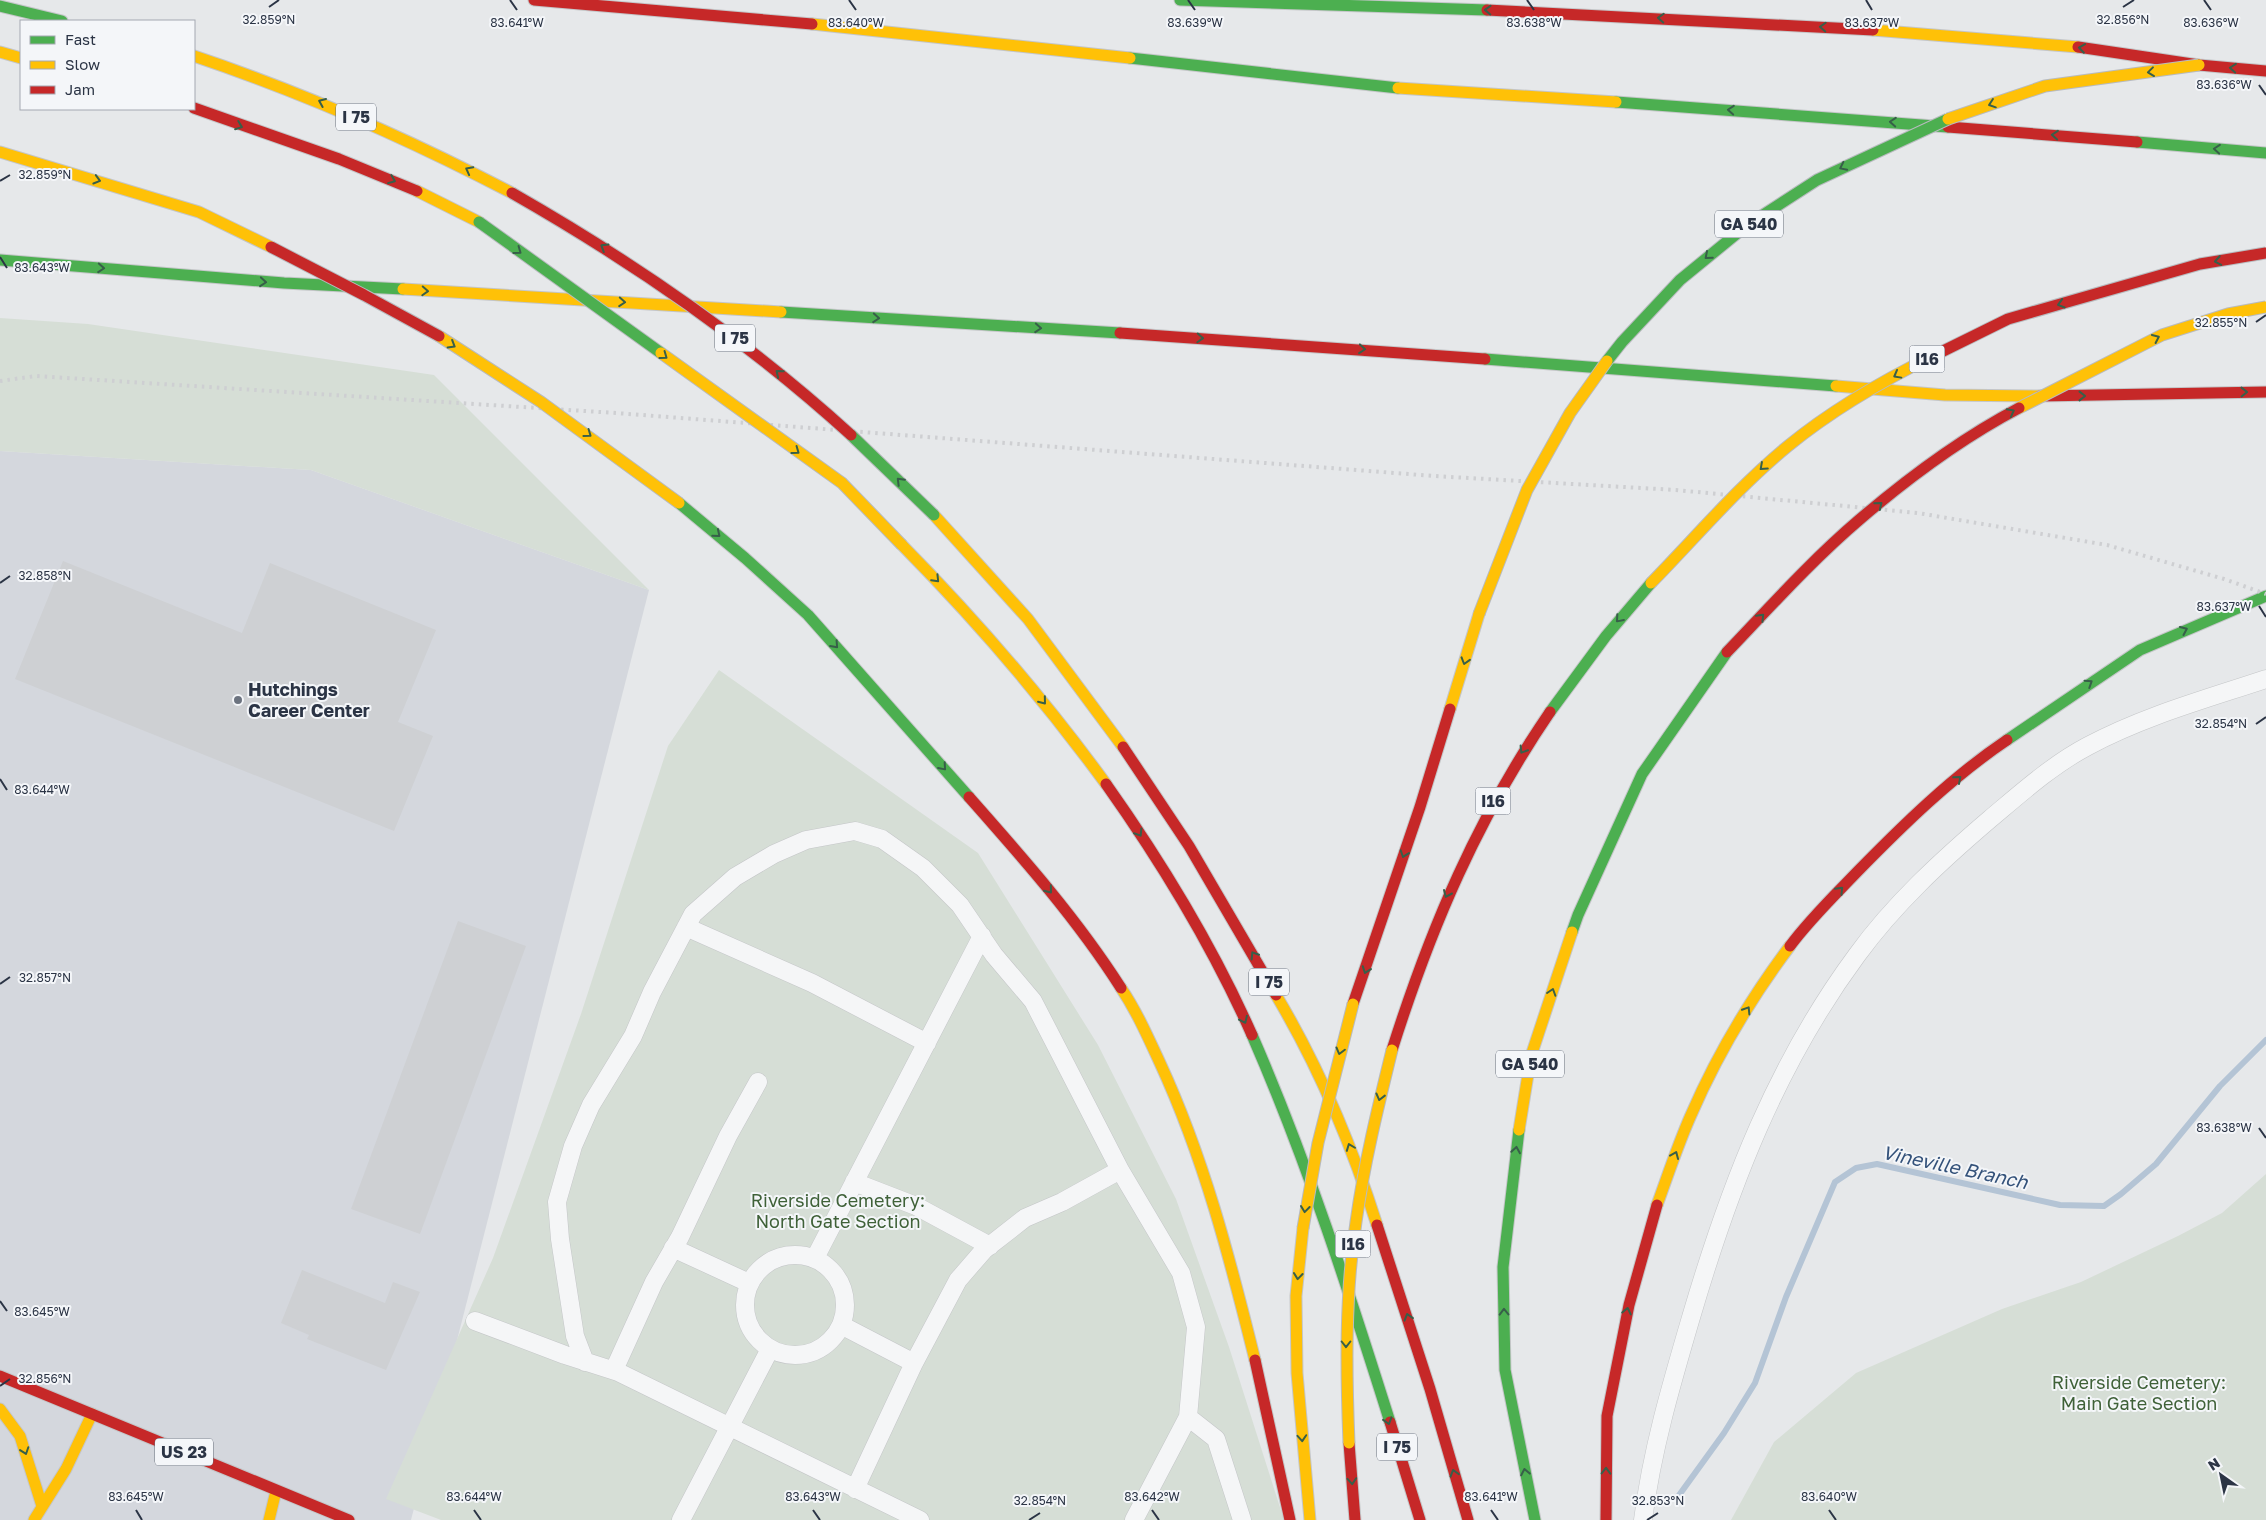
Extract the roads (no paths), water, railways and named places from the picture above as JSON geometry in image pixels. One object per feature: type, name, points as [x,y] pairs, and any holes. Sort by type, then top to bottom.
[{"type":"main road","points":[[534,0],[749,18],[1401,88],[1788,114],[2266,153]]},
{"type":"main road","points":[[1180,0],[1554,12],[1907,32],[2071,46],[2199,65],[2266,71]]},
{"type":"main road","points":[[0,6],[58,20]]},
{"type":"main road","points":[[0,52],[20,58]]},
{"type":"main road","name":"I 75","points":[[195,56],[310,97],[379,126],[446,158],[512,192],[640,270],[754,352],[850,434],[934,516],[1028,620],[1112,730],[1189,846],[1290,1018],[1323,1085],[1366,1190],[1427,1380],[1468,1520]]},
{"type":"main road","name":"GA 540","points":[[1310,1520],[1297,1374],[1296,1296],[1306,1200],[1327,1099],[1353,1004],[1378,936],[1420,807],[1479,614],[1527,490],[1566,421],[1595,377],[1622,342],[1680,280],[1746,226],[1817,180],[1942,121],[2045,86],[2199,65]]},
{"type":"main road","name":"I 75","points":[[195,108],[246,128],[329,155],[441,200],[479,222],[842,483],[1003,652],[1072,738],[1135,827],[1173,888],[1242,1016],[1272,1082],[1324,1221],[1420,1520]]},
{"type":"main road","points":[[0,152],[199,212],[333,278],[456,347],[572,423],[679,503],[808,615],[1047,886],[1094,945],[1136,1011],[1171,1086],[1200,1159],[1242,1307],[1269,1418],[1290,1520]]},
{"type":"main road","name":"I16","points":[[1354,1520],[1349,1443],[1346,1333],[1354,1236],[1368,1148],[1392,1050],[1408,997],[1444,902],[1471,843],[1528,742],[1584,662],[1652,583],[1752,478],[1789,445],[1854,399],[1899,373],[2008,318],[2200,264],[2266,253]]},
{"type":"main road","points":[[0,260],[284,284],[530,296],[1293,344],[1945,395],[2095,396],[2266,392]]},
{"type":"main road","name":"GA 540","points":[[1535,1520],[1505,1370],[1504,1267],[1513,1169],[1531,1056],[1578,915],[1642,774],[1727,652],[1859,520],[1912,478],[1988,424],[2074,378],[2162,335],[2228,314],[2266,307]]},
{"type":"main road","points":[[1606,1520],[1607,1416],[1628,1305],[1655,1209],[1691,1115],[1728,1041],[1768,976],[1806,925],[1901,828],[1987,754],[2140,650],[2227,610],[2266,596]]},
{"type":"main road","name":"US 23","points":[[0,1376],[349,1520]]},
{"type":"main road","points":[[0,1409],[20,1436],[42,1506]]},
{"type":"main road","points":[[34,1520],[66,1468],[92,1414]]},
{"type":"main road","points":[[269,1520],[276,1491]]},
{"type":"street","points":[[1643,1520],[1648,1479],[1666,1399],[1705,1268],[1747,1152],[1771,1096],[1796,1049],[1858,954],[1908,895],[1964,841],[2051,770],[2086,747],[2118,731],[2266,679]]},
{"type":"street","points":[[585,1362],[575,1336],[560,1239],[557,1202],[570,1154],[591,1105],[633,1036],[652,992],[693,914],[735,877],[774,854],[806,840],[855,831],[882,839],[923,868],[960,905],[994,955],[1033,1001],[1120,1170],[1181,1273],[1196,1327],[1188,1416],[1134,1520]]},
{"type":"street","points":[[686,927],[812,983],[927,1043]]},
{"type":"street","points":[[814,1258],[982,936]]},
{"type":"street","points":[[614,1370],[654,1282],[674,1248],[728,1136],[758,1082]]},
{"type":"street","points":[[856,1489],[914,1363],[958,1280],[984,1250],[1025,1218],[1062,1202],[1120,1170]]},
{"type":"street","points":[[854,1182],[916,1206],[990,1246]]},
{"type":"street","points":[[674,1248],[749,1283]]},
{"type":"street","points":[[799,1254],[814,1258],[828,1266],[839,1278],[845,1293],[846,1310],[842,1325],[832,1339],[819,1350],[802,1355],[786,1354],[770,1349],[758,1340],[749,1327],[745,1313],[745,1298],[749,1283],[758,1270],[770,1261],[784,1255],[799,1254]]},
{"type":"street","points":[[475,1321],[585,1362],[614,1370],[920,1520]]},
{"type":"street","points":[[842,1325],[914,1363]]},
{"type":"street","points":[[681,1520],[770,1349]]},
{"type":"street","points":[[1188,1416],[1216,1439],[1242,1520]]},
{"type":"waterway","name":"Vineville Branch","points":[[1677,1498],[1724,1433],[1755,1383],[1786,1297],[1835,1182],[1856,1168],[1877,1164],[2060,1205],[2104,1206],[2156,1164],[2220,1086],[2266,1040]]},
{"type":"railway","points":[[0,381],[36,376],[616,413],[1434,476],[1676,490],[1918,513],[2107,545],[2224,579],[2266,594]]},
{"type":"place","name":"Hutchings Career Center","points":[[238,700]]},
{"type":"park label","name":"Riverside Cemetery: North Gate Section","points":[[838,1211]]},
{"type":"park label","name":"Riverside Cemetery: Main Gate Section","points":[[2139,1394]]}]
